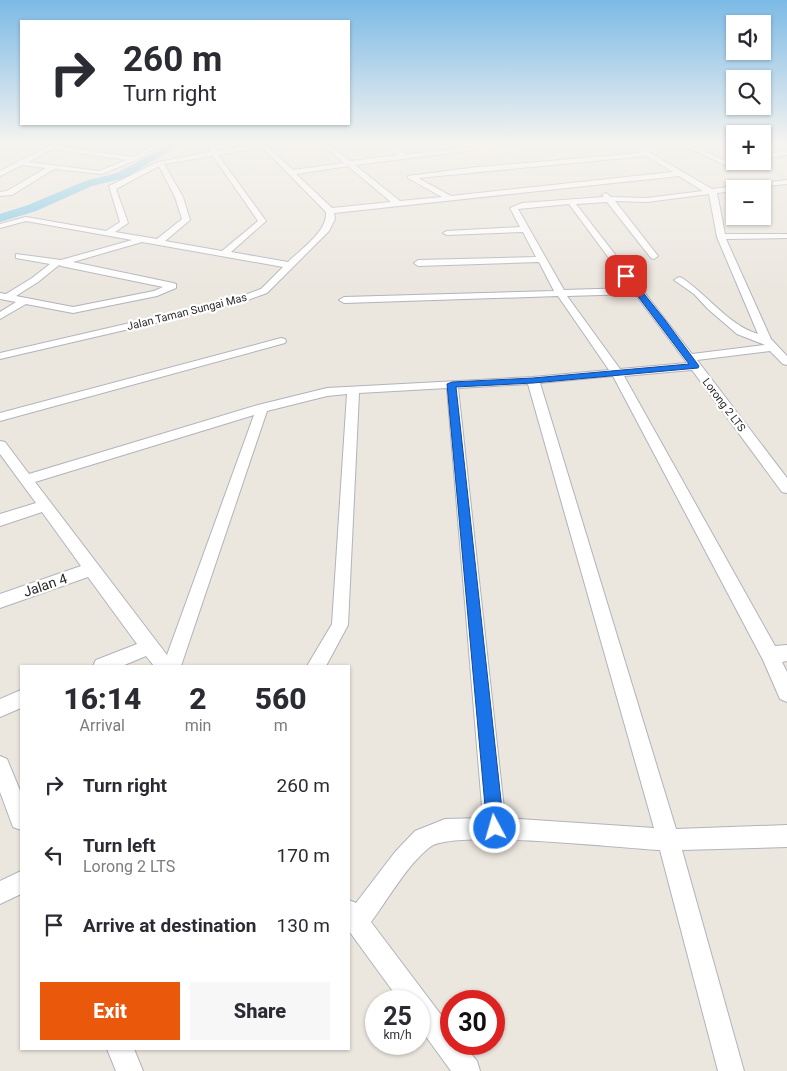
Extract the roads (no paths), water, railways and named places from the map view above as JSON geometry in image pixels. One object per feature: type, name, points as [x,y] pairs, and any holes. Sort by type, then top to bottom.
[{"type":"street","points":[[108,233],[124,223],[114,194]]},
{"type":"street","points":[[157,243],[186,220],[177,194]]},
{"type":"street","points":[[223,254],[262,221],[243,194]]},
{"type":"street","points":[[312,194],[330,211],[480,194]]},
{"type":"street","points":[[386,194],[397,203]]},
{"type":"street","points":[[443,194],[449,197]]},
{"type":"street","points":[[605,194],[654,256]]},
{"type":"street","points":[[685,194],[647,200],[611,199],[524,205],[514,208],[561,294],[617,373],[778,654],[787,694]]},
{"type":"street","points":[[714,194],[722,237],[769,344]]},
{"type":"street","name":"Lorong 2 LTS","points":[[571,202],[787,488]]},
{"type":"street","name":"Jalan Taman Sungai Mas","points":[[0,356],[237,301],[264,291],[326,229],[331,219],[330,211]]},
{"type":"street","points":[[0,226],[26,219],[290,265]]},
{"type":"street","points":[[10,232],[12,223]]},
{"type":"street","points":[[447,233],[524,229]]},
{"type":"street","points":[[722,237],[787,236]]},
{"type":"street","points":[[4,296],[35,280],[58,263],[142,240]]},
{"type":"street","points":[[4,296],[73,310],[157,293],[174,286],[19,256]]},
{"type":"street","points":[[418,263],[541,258]]},
{"type":"street","points":[[679,280],[697,292],[711,307],[742,332],[769,344],[787,362]]},
{"type":"street","points":[[344,300],[637,291]]},
{"type":"street","points":[[0,316],[24,301]]},
{"type":"street","points":[[0,417],[281,341]]},
{"type":"street","points":[[26,480],[262,408],[308,396],[353,390],[533,380],[617,373],[692,362],[769,344]]},
{"type":"street","points":[[533,380],[668,840],[731,1071]]},
{"type":"street","points":[[452,384],[495,828]]},
{"type":"street","points":[[317,665],[340,625],[353,390]]},
{"type":"street","points":[[172,665],[262,408]]},
{"type":"street","points":[[2,452],[26,480],[163,665]]},
{"type":"street","points":[[0,520],[45,506]]},
{"type":"street","name":"Jalan 4","points":[[0,601],[91,569]]},
{"type":"street","points":[[104,665],[148,647]]},
{"type":"street","points":[[0,708],[20,699]]},
{"type":"street","points":[[0,766],[20,816]]},
{"type":"street","points":[[407,990],[352,917],[424,839],[445,830],[495,828],[668,840],[787,836]]},
{"type":"street","points":[[0,893],[20,883]]},
{"type":"street","points":[[430,1021],[467,1071]]},
{"type":"street","points":[[120,1050],[130,1071]]},
{"type":"waterway","points":[[0,218],[32,208],[64,194]]}]
